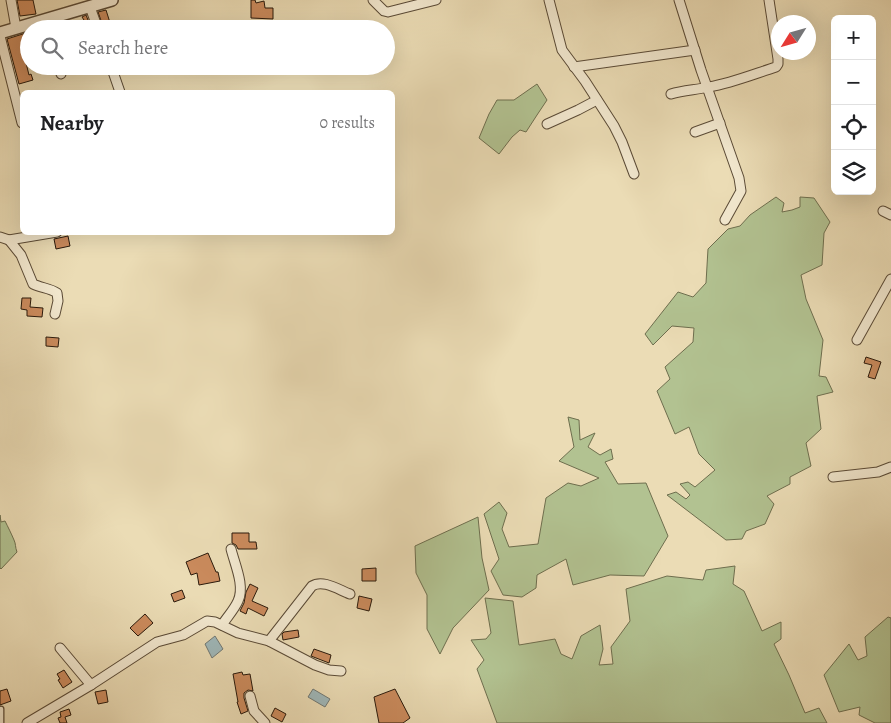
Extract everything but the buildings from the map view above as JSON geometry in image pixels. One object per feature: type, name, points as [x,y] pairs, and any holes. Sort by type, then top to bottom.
[{"type":"street","points":[[11,0],[16,28]]},
{"type":"street","points":[[57,20],[112,0]]},
{"type":"street","points":[[373,0],[384,11],[388,12],[436,0]]},
{"type":"street","points":[[549,0],[562,50],[611,121],[622,142],[634,174]]},
{"type":"street","points":[[679,0],[741,187],[741,192],[725,220]]},
{"type":"street","points":[[671,94],[683,90],[708,88],[776,67],[778,58],[769,0]]},
{"type":"street","points":[[90,7],[95,20]]},
{"type":"street","points":[[20,27],[0,34],[20,116]]},
{"type":"street","points":[[574,67],[695,50]]},
{"type":"street","points":[[114,75],[119,90]]},
{"type":"street","points":[[547,124],[597,100]]},
{"type":"street","points":[[695,132],[720,124]]},
{"type":"street","points":[[0,237],[10,240],[41,235]]},
{"type":"street","points":[[10,240],[21,255],[33,284],[57,293],[56,314]]},
{"type":"street","points":[[857,340],[891,279]]},
{"type":"street","points":[[833,477],[878,472],[891,467]]},
{"type":"street","points":[[222,625],[240,596],[239,579],[231,550]]},
{"type":"street","points":[[268,641],[312,586],[317,583],[322,583],[350,594]]},
{"type":"street","points":[[27,723],[91,685],[157,642],[183,634],[207,620],[268,641],[315,665],[329,670],[341,671]]},
{"type":"street","points":[[60,648],[91,685]]},
{"type":"street","points":[[250,696],[254,711],[266,723]]},
{"type":"lane","points":[[1,709],[1,723]]},
{"type":"green space","points":[[537,84],[547,100],[526,132],[520,130],[499,154],[479,138],[489,114],[497,100],[514,100]]},
{"type":"green space","points":[[776,197],[784,203],[782,212],[800,207],[800,197],[814,198],[830,222],[824,233],[822,265],[801,275],[806,299],[823,340],[819,376],[826,377],[833,392],[817,396],[821,429],[806,443],[811,466],[790,477],[790,484],[767,496],[774,504],[765,524],[746,531],[742,539],[726,540],[667,495],[676,492],[686,499],[690,495],[680,484],[688,482],[695,487],[715,470],[699,454],[689,427],[675,434],[657,391],[670,379],[665,367],[693,342],[694,328],[672,326],[653,345],[645,334],[678,292],[693,297],[706,283],[708,249],[728,229],[740,226],[750,215]]},
{"type":"green space","points":[[568,417],[579,420],[580,440],[595,433],[588,447],[600,455],[611,449],[613,459],[605,462],[618,484],[646,483],[668,536],[644,576],[610,575],[573,585],[566,559],[537,575],[536,588],[522,597],[503,595],[491,571],[499,559],[484,514],[499,502],[507,513],[502,529],[509,547],[538,544],[546,498],[568,483],[581,486],[599,478],[559,461],[574,447]]},
{"type":"green space","points":[[0,515],[1,522],[5,521],[15,541],[17,552],[1,569],[0,568]]},
{"type":"green space","points":[[478,517],[482,558],[489,590],[453,628],[440,654],[427,629],[427,595],[416,573],[415,546]]},
{"type":"green space","points":[[735,566],[733,584],[744,591],[762,631],[781,622],[781,639],[774,644],[805,713],[819,708],[827,723],[497,723],[477,669],[484,660],[471,640],[486,639],[491,633],[485,598],[513,601],[519,645],[555,639],[561,654],[572,659],[581,636],[600,625],[603,649],[599,665],[613,664],[611,647],[630,621],[626,589],[667,576],[703,580],[706,570]]},
{"type":"green space","points":[[888,617],[891,618],[891,723],[875,723],[859,715],[860,707],[839,712],[824,675],[849,644],[858,660],[867,656],[865,637]]},
{"type":"water","points":[[215,636],[223,649],[212,658],[205,644]]},
{"type":"water","points":[[313,689],[330,699],[325,707],[308,697]]}]
